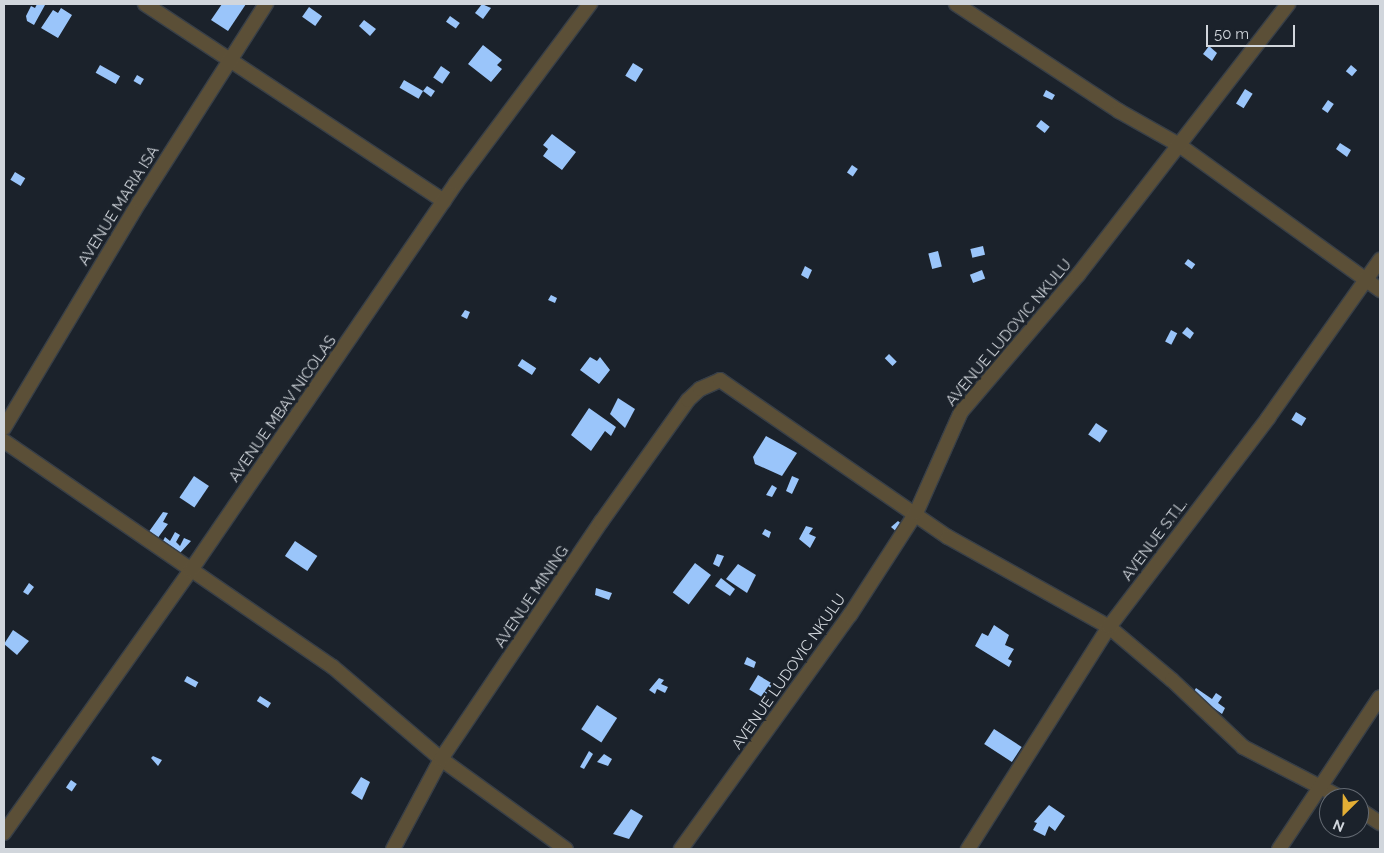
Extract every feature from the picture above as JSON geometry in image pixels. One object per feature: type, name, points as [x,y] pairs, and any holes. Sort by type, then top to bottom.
[{"type":"street","points":[[145,4],[230,61],[313,112],[444,201]]},
{"type":"street","name":"AVENUE MARIA ISA","points":[[4,428],[140,201],[266,4]]},
{"type":"street","name":"AVENUE MBAV NICOLAS","points":[[4,833],[191,570],[444,201],[516,100],[590,4]]},
{"type":"street","points":[[956,4],[1119,111],[1179,145],[1380,290]]},
{"type":"street","name":"AVENUE LUDOVIC NKULU","points":[[681,849],[844,623],[916,513],[961,412],[1078,275],[1288,4]]},
{"type":"street","name":"AVENUE S.T.L.","points":[[968,849],[1109,627],[1368,281],[1380,260]]},
{"type":"street","name":"AVENUE MINING","points":[[393,849],[441,758],[688,400],[700,389],[720,380],[916,513]]},
{"type":"street","points":[[4,441],[333,667],[441,758],[566,849]]},
{"type":"street","points":[[916,513],[948,537],[1109,627],[1172,680],[1243,746],[1327,788]]},
{"type":"street","points":[[1279,849],[1380,697]]},
{"type":"street","points":[[1369,816],[1380,823]]},
{"type":"building","points":[[37,4],[45,5],[34,25],[27,21],[26,16],[31,6],[35,8]]},
{"type":"building","points":[[222,4],[246,4],[228,31],[211,20]]},
{"type":"building","points":[[482,4],[491,8],[483,19],[475,13]]},
{"type":"building","points":[[309,7],[322,16],[315,26],[302,17]]},
{"type":"building","points":[[61,8],[72,15],[58,38],[41,28],[53,10],[58,13]]},
{"type":"building","points":[[450,16],[460,23],[456,29],[446,22]]},
{"type":"building","points":[[364,20],[376,29],[370,36],[359,26]]},
{"type":"building","points":[[483,45],[502,60],[497,65],[502,69],[491,82],[468,64]]},
{"type":"building","points":[[1209,46],[1217,53],[1212,61],[1203,54]]},
{"type":"building","points":[[633,63],[643,69],[636,82],[625,76]]},
{"type":"building","points":[[100,65],[120,76],[116,84],[96,73]]},
{"type":"building","points":[[1351,65],[1357,70],[1352,76],[1346,71]]},
{"type":"building","points":[[441,66],[450,72],[442,84],[433,78]]},
{"type":"building","points":[[137,75],[144,79],[140,85],[134,81]]},
{"type":"building","points":[[404,80],[423,91],[419,99],[400,88]]},
{"type":"building","points":[[427,86],[435,91],[431,97],[423,91]]},
{"type":"building","points":[[1245,89],[1253,94],[1244,108],[1236,103]]},
{"type":"building","points":[[1046,90],[1055,95],[1052,100],[1043,96]]},
{"type":"building","points":[[1328,100],[1334,104],[1328,113],[1322,109]]},
{"type":"building","points":[[1041,120],[1050,127],[1045,133],[1036,126]]},
{"type":"building","points":[[552,134],[576,152],[562,170],[543,156],[548,149],[543,145]]},
{"type":"building","points":[[1340,143],[1351,150],[1347,157],[1336,149]]},
{"type":"building","points":[[852,165],[858,169],[853,176],[847,172]]},
{"type":"building","points":[[15,172],[25,178],[21,186],[10,180]]},
{"type":"building","points":[[983,246],[985,255],[972,258],[970,249]]},
{"type":"building","points":[[938,251],[942,267],[932,269],[928,253]]},
{"type":"building","points":[[1188,259],[1195,264],[1192,269],[1184,264]]},
{"type":"building","points":[[805,266],[812,270],[808,279],[801,275]]},
{"type":"building","points":[[982,270],[985,278],[973,283],[970,275]]},
{"type":"building","points":[[551,295],[557,298],[555,303],[548,300]]},
{"type":"building","points":[[465,310],[470,312],[467,319],[461,316]]},
{"type":"building","points":[[1187,327],[1194,333],[1190,339],[1182,333]]},
{"type":"building","points":[[1171,330],[1177,333],[1171,345],[1165,342]]},
{"type":"building","points":[[889,354],[897,362],[893,366],[885,358]]},
{"type":"building","points":[[590,357],[597,361],[600,357],[610,370],[599,384],[580,370]]},
{"type":"building","points":[[522,359],[536,368],[532,375],[518,366]]},
{"type":"building","points":[[618,398],[635,409],[625,428],[610,414]]},
{"type":"building","points":[[589,408],[616,427],[611,436],[605,431],[591,451],[571,435]]},
{"type":"building","points":[[1296,412],[1306,418],[1302,426],[1291,420]]},
{"type":"building","points":[[1096,423],[1108,431],[1100,442],[1088,435]]},
{"type":"building","points":[[766,436],[797,453],[782,476],[755,464],[753,457]]},
{"type":"building","points":[[194,476],[209,486],[194,508],[179,498]]},
{"type":"building","points":[[792,476],[799,479],[792,494],[786,491]]},
{"type":"building","points":[[772,485],[777,488],[772,497],[766,495]]},
{"type":"building","points":[[163,512],[168,513],[163,522],[168,524],[157,539],[148,533]]},
{"type":"building","points":[[898,521],[905,527],[899,534],[891,527]]},
{"type":"building","points":[[806,526],[813,528],[809,534],[816,537],[810,548],[799,539]]},
{"type":"building","points":[[765,529],[771,532],[769,538],[762,534]]},
{"type":"building","points":[[175,532],[180,535],[176,542],[180,546],[184,538],[191,541],[180,553],[163,541],[165,537],[170,541]]},
{"type":"building","points":[[295,541],[317,556],[307,571],[285,556]]},
{"type":"building","points":[[717,554],[724,556],[719,567],[713,564]]},
{"type":"building","points":[[695,563],[711,575],[689,605],[673,593]]},
{"type":"building","points":[[738,564],[756,575],[747,593],[726,579]]},
{"type":"building","points":[[721,578],[735,589],[730,596],[715,586]]},
{"type":"building","points":[[29,583],[34,587],[28,595],[23,592]]},
{"type":"building","points":[[596,588],[612,593],[609,600],[595,595]]},
{"type":"building","points":[[994,625],[1009,635],[1005,645],[1014,649],[1008,659],[1012,661],[1009,667],[975,646],[982,633],[988,636]]},
{"type":"building","points":[[13,630],[29,641],[17,655],[4,644]]},
{"type":"building","points":[[747,657],[756,662],[754,668],[744,664]]},
{"type":"building","points":[[758,675],[773,684],[764,698],[749,690]]},
{"type":"building","points":[[187,676],[198,682],[195,688],[184,681]]},
{"type":"building","points":[[659,678],[664,680],[661,684],[668,687],[665,693],[657,689],[655,694],[649,690]]},
{"type":"building","points":[[1196,688],[1212,699],[1216,693],[1222,697],[1218,703],[1225,708],[1222,714],[1193,693]]},
{"type":"building","points":[[260,696],[271,703],[268,708],[257,701]]},
{"type":"building","points":[[597,705],[617,718],[601,742],[581,729]]},
{"type":"building","points":[[994,729],[1022,747],[1012,762],[984,744]]},
{"type":"building","points":[[589,751],[593,754],[584,769],[580,767]]},
{"type":"building","points":[[604,754],[612,759],[608,766],[597,762]]},
{"type":"building","points":[[153,756],[162,760],[158,766],[151,758]]},
{"type":"building","points":[[361,777],[370,782],[362,800],[351,793]]},
{"type":"building","points":[[71,780],[77,784],[72,791],[66,787]]},
{"type":"building","points":[[1049,805],[1065,816],[1055,831],[1049,826],[1045,836],[1033,830],[1037,823],[1034,822]]},
{"type":"building","points":[[631,809],[643,816],[629,839],[613,834]]}]
